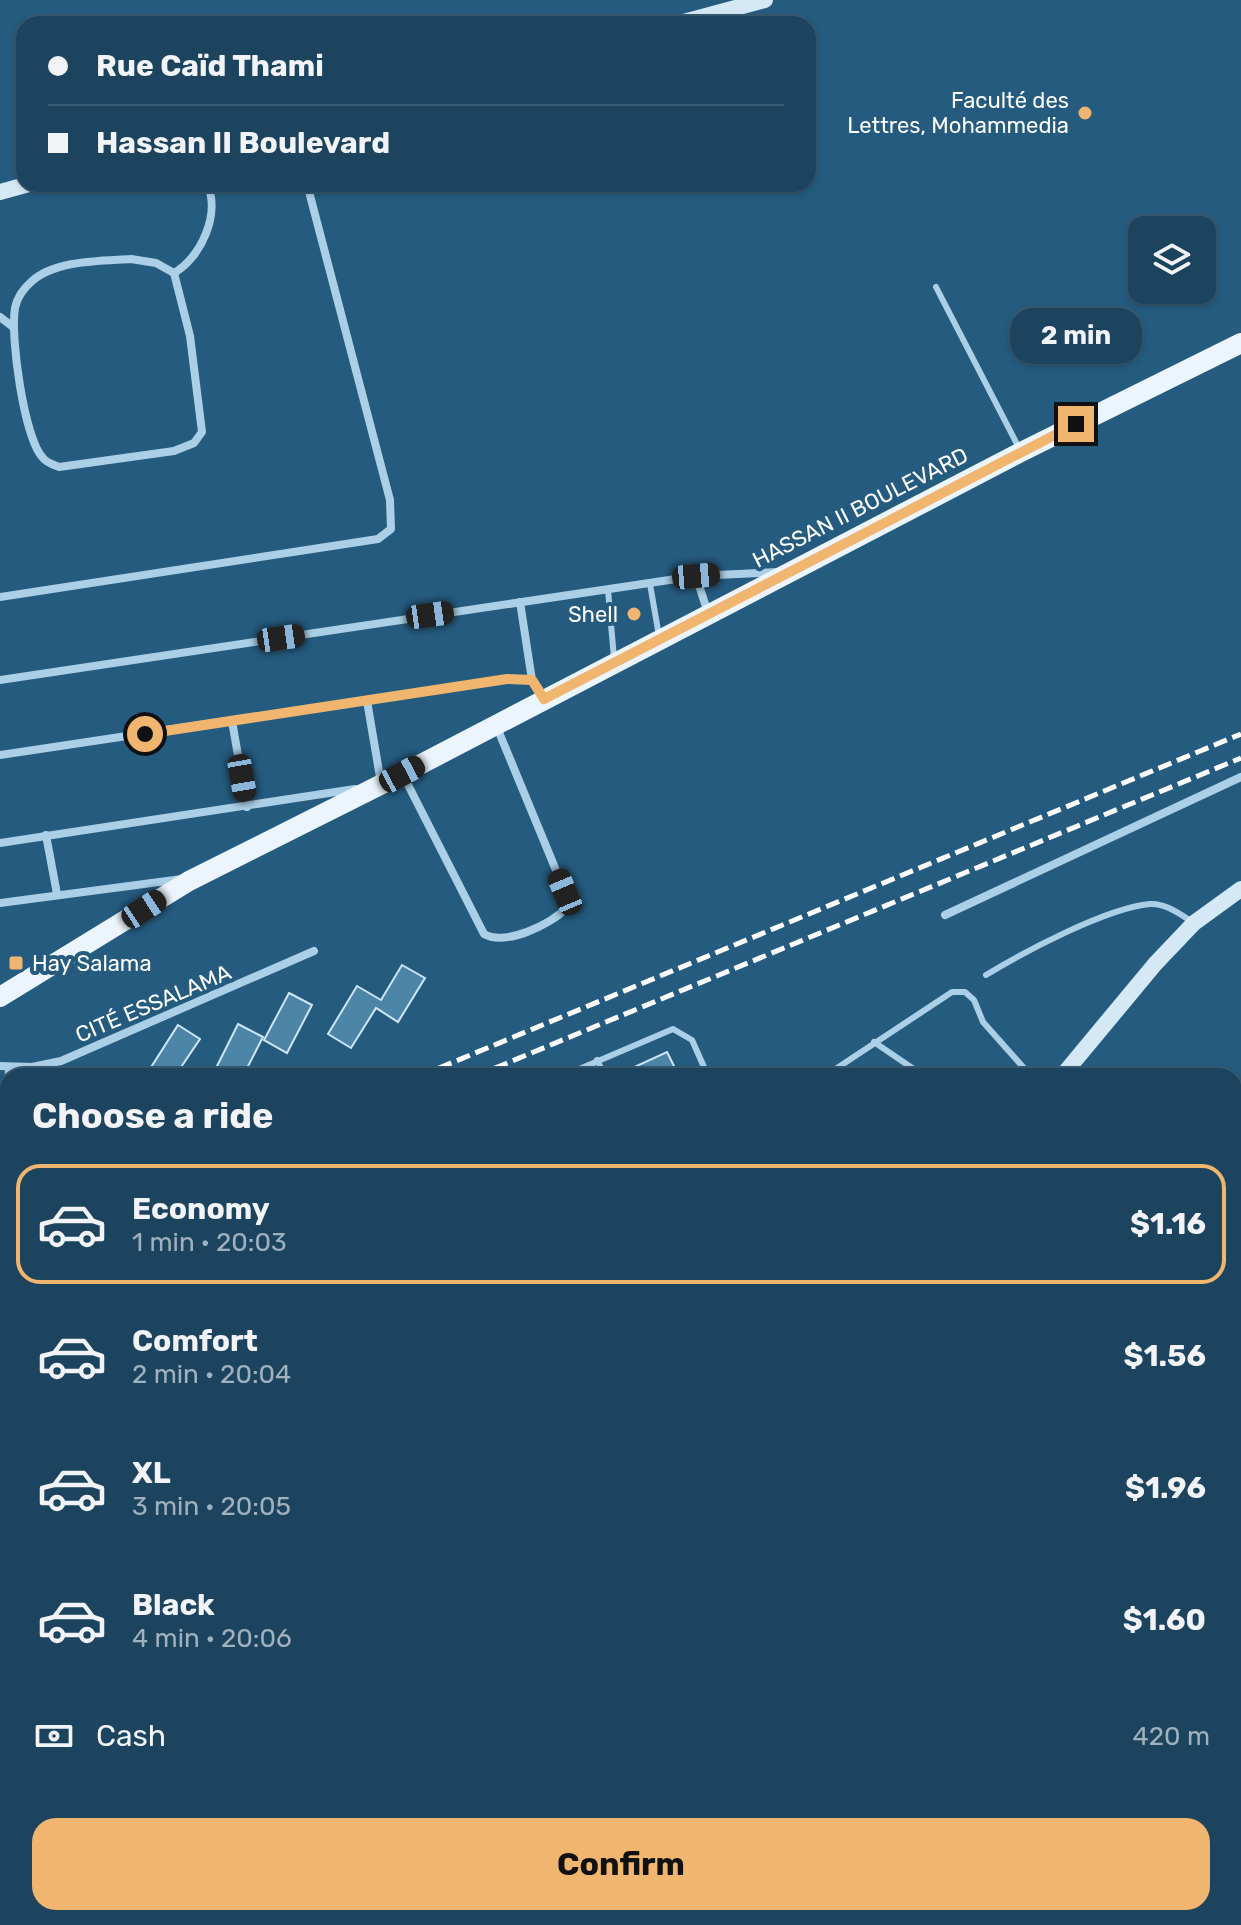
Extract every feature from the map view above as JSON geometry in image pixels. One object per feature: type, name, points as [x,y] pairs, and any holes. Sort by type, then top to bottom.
[{"type":"main road","name":"HASSAN II BOULEVARD","points":[[0,997],[189,881],[402,774],[786,572],[1241,343]]},
{"type":"street","points":[[706,16],[765,0]]},
{"type":"street","points":[[174,273],[189,262],[209,225],[212,206],[209,192]]},
{"type":"street","points":[[0,597],[378,539],[391,529],[390,500],[309,192]]},
{"type":"street","points":[[131,259],[156,263],[174,273],[190,336],[202,427],[191,445],[68,467],[45,461],[30,426],[13,327],[21,294],[41,274],[54,269],[131,259]]},
{"type":"street","points":[[0,317],[13,327]]},
{"type":"street","points":[[0,680],[696,576],[786,572]]},
{"type":"street","points":[[696,576],[708,613]]},
{"type":"street","points":[[520,602],[532,680],[544,699]]},
{"type":"street","points":[[0,755],[507,679],[532,680]]},
{"type":"street","points":[[0,843],[376,787],[367,701]]},
{"type":"street","points":[[232,721],[247,807]]},
{"type":"street","points":[[402,774],[484,934],[491,938],[510,937],[553,918],[566,908],[565,892],[496,724]]},
{"type":"street","points":[[945,915],[1241,777]]},
{"type":"street","points":[[46,835],[57,894]]},
{"type":"street","points":[[0,903],[189,881]]},
{"type":"street","points":[[1069,1068],[1194,923],[1241,889]]},
{"type":"street","name":"CITÉ ESSALAMA","points":[[4,1067],[61,1061],[95,1049],[314,951]]},
{"type":"lane","points":[[936,287],[1021,452]]},
{"type":"lane","points":[[650,584],[660,638]]},
{"type":"lane","points":[[608,590],[615,662]]},
{"type":"lane","points":[[986,975],[1097,920],[1150,904],[1165,906],[1194,923]]},
{"type":"lane","points":[[837,1068],[952,992],[965,992],[974,1000],[983,1022],[1024,1068]]},
{"type":"lane","points":[[580,1068],[673,1029],[692,1040],[704,1068]]},
{"type":"lane","points":[[874,1042],[912,1068]]},
{"type":"lane","points":[[597,1060],[601,1068]]},
{"type":"building","points":[[402,965],[425,978],[398,1022],[376,1008],[351,1048],[328,1034],[357,986],[381,1000]]},
{"type":"building","points":[[289,993],[312,1005],[287,1053],[264,1040]]},
{"type":"building","points":[[238,1024],[263,1037],[247,1068],[216,1068]]},
{"type":"building","points":[[178,1025],[200,1039],[180,1068],[151,1068]]},
{"type":"building","points":[[667,1052],[675,1068],[632,1068]]},
{"type":"railway","points":[[439,1068],[1241,734]]},
{"type":"railway","points":[[495,1068],[1241,758]]},
{"type":"place","name":"Faculté des Lettres, Mohammedia","points":[[1085,113]]},
{"type":"place","name":"Shell","points":[[634,614]]},
{"type":"place","name":"Hay Salama","points":[[16,963]]},
{"type":"route","points":[[145,734],[507,679],[532,680],[538,685],[544,699],[1076,424]]}]
